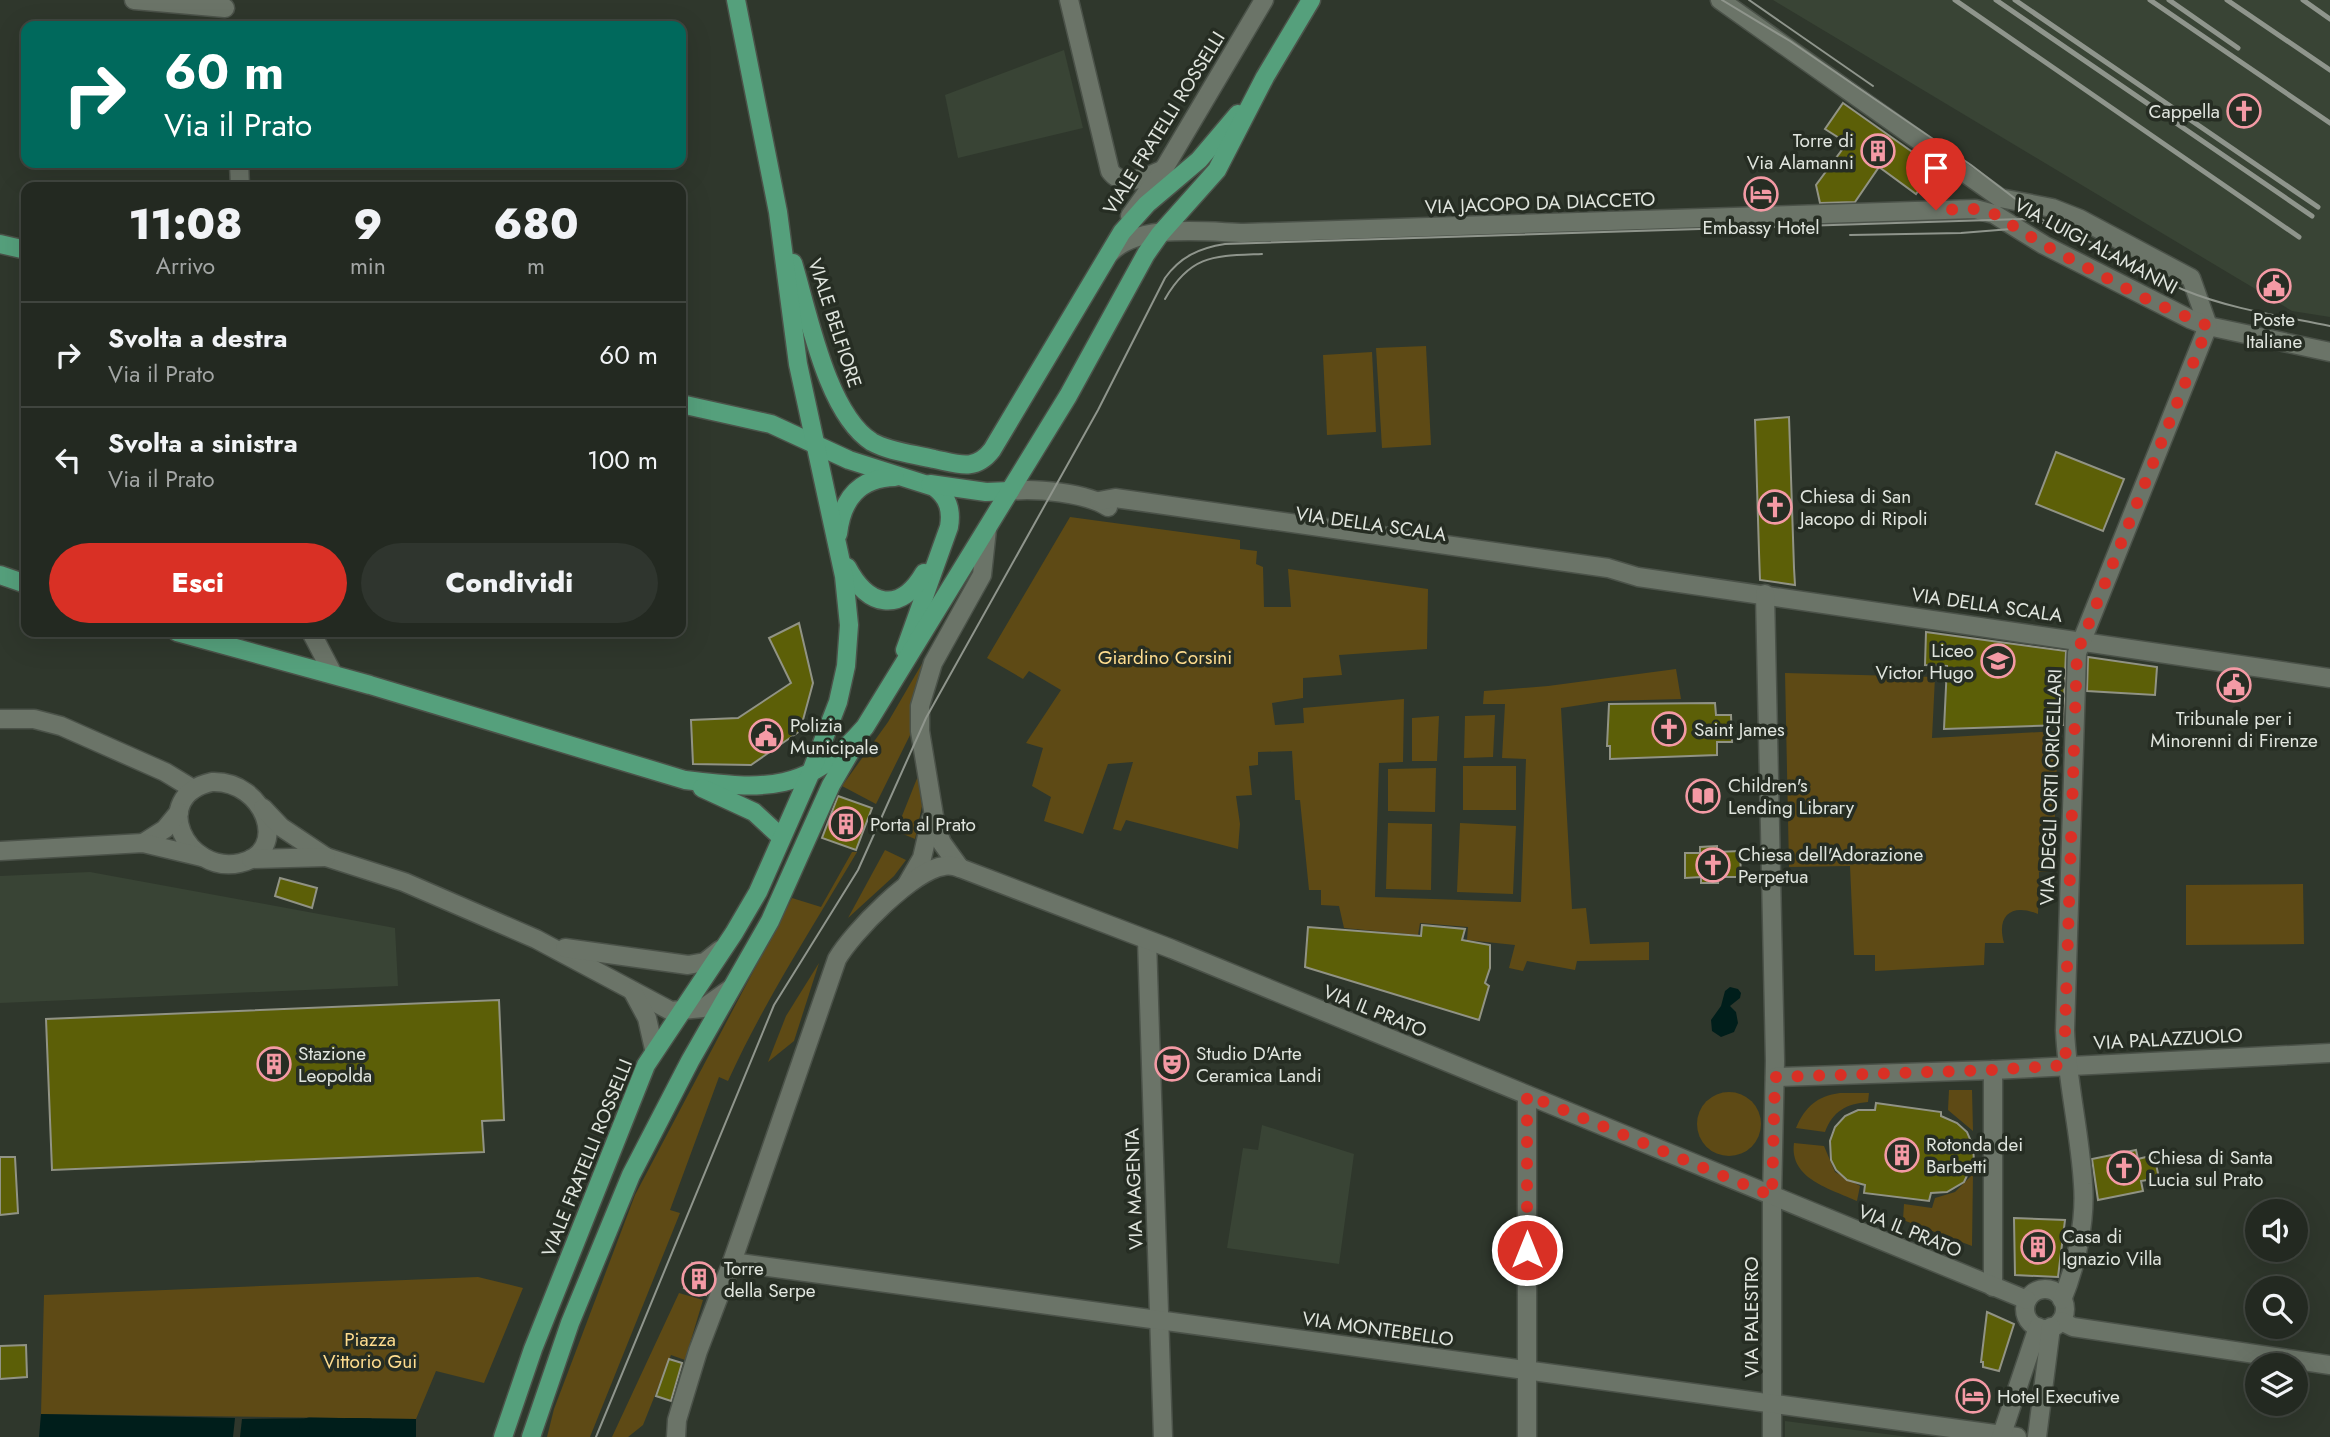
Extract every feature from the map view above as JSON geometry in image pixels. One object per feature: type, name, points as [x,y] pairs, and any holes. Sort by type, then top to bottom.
[{"type":"main road","name":"VIALE BELFIORE","points":[[736,0],[778,212],[798,364],[839,546]]},
{"type":"main road","points":[[531,1437],[554,1368],[618,1203],[652,1132],[770,921],[831,785],[1068,396],[1160,234],[1217,170],[1265,77],[1311,0]]},
{"type":"main road","name":"VIALE FRATELLI ROSSELLI","points":[[975,465],[986,458],[1000,438],[1101,263],[1122,232],[1147,204],[1205,155],[1265,77]]},
{"type":"main road","name":"VIALE BELFIORE","points":[[778,212],[831,388],[847,416],[868,439],[884,447],[959,465],[975,465]]},
{"type":"main road","points":[[0,244],[21,249]]},
{"type":"main road","points":[[686,405],[771,424],[857,463],[937,488],[947,502],[950,517],[944,538],[888,690]]},
{"type":"main road","points":[[944,538],[914,589],[896,600],[878,599],[863,591],[853,579],[839,546],[839,527],[844,509],[860,486],[875,480],[893,477],[986,492],[1010,491]]},
{"type":"main road","name":"VIALE FRATELLI ROSSELLI","points":[[503,1436],[518,1389],[617,1135],[654,1049],[745,916],[811,772],[838,702],[846,666],[848,615],[839,546]]},
{"type":"main road","points":[[0,575],[21,582]]},
{"type":"main road","points":[[196,637],[333,674],[685,780],[754,812],[781,837]]},
{"type":"main road","points":[[685,780],[738,786],[785,783],[811,772],[842,751],[865,727],[876,710]]},
{"type":"street","points":[[134,0],[225,4]]},
{"type":"street","points":[[1069,0],[1110,171],[1116,178],[1128,181],[1166,167]]},
{"type":"street","name":"VIALE FRATELLI ROSSELLI","points":[[1122,232],[1146,191],[1166,167],[1264,0]]},
{"type":"street","name":"VIA LUIGI ALAMANNI","points":[[1720,0],[2000,198],[2052,208],[2080,219],[2191,278],[2208,326]]},
{"type":"street","name":"VIA LUIGI ALAMANNI","points":[[1922,211],[1968,208],[1994,214],[2044,245],[2152,302],[2208,326],[2330,352]]},
{"type":"street","name":"VIA JACOPO DA DIACCETO","points":[[1160,234],[1922,211]]},
{"type":"street","name":"VIALE FRATELLI ROSSELLI","points":[[1101,263],[1124,241],[1136,236],[1160,234]]},
{"type":"street","name":"VIA DEGLI ORTI ORICELLARI","points":[[2063,1300],[2071,1277],[2083,1207],[2083,1184],[2066,1065],[2076,658],[2208,326]]},
{"type":"street","name":"VIA DELLA SCALA","points":[[1010,491],[1038,490],[1099,501],[1115,498],[1608,568],[1638,577],[2330,678]]},
{"type":"street","points":[[960,868],[939,837],[933,812],[920,730],[922,696],[940,648],[979,583],[985,565],[987,529]]},
{"type":"street","points":[[1765,594],[1775,1077],[1772,1196]]},
{"type":"street","points":[[314,637],[333,674]]},
{"type":"street","points":[[0,719],[34,719],[61,726],[157,768],[193,789]]},
{"type":"street","points":[[144,843],[171,824],[184,799],[193,789],[212,782],[231,783],[248,792],[281,827],[326,857],[404,882],[555,947],[671,1011],[679,1012],[709,1005],[735,983]]},
{"type":"street","points":[[251,859],[266,839],[268,826],[262,808]]},
{"type":"street","points":[[178,811],[179,826],[186,841],[205,858]]},
{"type":"street","points":[[905,887],[922,858],[933,812]]},
{"type":"street","points":[[0,851],[144,843],[230,864],[251,859],[326,857]]},
{"type":"street","points":[[676,1437],[677,1420],[698,1351],[732,1262],[827,983],[842,950],[863,925],[905,887],[940,867],[960,868]]},
{"type":"street","name":"VIA IL PRATO","points":[[960,868],[1147,940],[2027,1300]]},
{"type":"street","name":"VIA MAGENTA","points":[[1147,940],[1163,1437]]},
{"type":"street","points":[[555,947],[688,965],[705,962],[726,944]]},
{"type":"street","points":[[633,992],[647,1018],[654,1049]]},
{"type":"street","name":"VIA PALAZZUOLO","points":[[2000,1070],[2330,1053]]},
{"type":"street","points":[[1775,1077],[2000,1070]]},
{"type":"street","name":"VIA IL PRATO","points":[[1993,1287],[2000,1070]]},
{"type":"street","points":[[1527,1095],[1527,1437]]},
{"type":"street","name":"VIA PALESTRO","points":[[1772,1196],[1772,1437]]},
{"type":"street","name":"VIA MONTEBELLO","points":[[732,1262],[2007,1436]]},
{"type":"street","points":[[2007,1436],[2050,1325],[2064,1310],[2063,1300],[2055,1292],[2044,1289],[2034,1292],[2027,1300],[2028,1319],[2050,1325],[2330,1365]]},
{"type":"street","points":[[2038,1437],[2050,1325]]},
{"type":"shaded area","points":[[1773,0],[2330,0],[2330,317],[2292,311]]},
{"type":"shaded area","points":[[1064,50],[1083,128],[958,158],[945,95]]},
{"type":"shaded area","points":[[90,872],[395,928],[398,986],[0,1003],[0,876]]},
{"type":"shaded area","points":[[1262,1125],[1354,1154],[1339,1264],[1227,1248],[1243,1148],[1258,1150]]},
{"type":"shaded area","points":[[1785,1421],[1909,1437],[1785,1437]]},
{"type":"green space","points":[[1426,346],[1431,445],[1382,448],[1376,348]]},
{"type":"green space","points":[[1372,352],[1376,432],[1327,435],[1323,355]]},
{"type":"green space","name":"Giardino Corsini","points":[[1070,517],[1240,540],[1240,549],[1257,551],[1256,564],[1263,567],[1264,607],[1291,607],[1288,569],[1428,589],[1427,649],[1339,655],[1342,675],[1303,678],[1303,698],[1272,703],[1275,725],[1304,723],[1303,708],[1404,699],[1403,762],[1379,763],[1375,897],[1521,902],[1526,759],[1502,758],[1505,704],[1483,704],[1484,691],[1548,686],[1676,669],[1681,699],[1607,701],[1561,708],[1572,909],[1586,908],[1590,944],[1649,942],[1649,960],[1577,961],[1575,970],[1527,961],[1523,971],[1509,968],[1515,945],[1467,940],[1468,927],[1420,923],[1418,935],[1344,928],[1339,906],[1321,905],[1321,890],[1309,890],[1300,800],[1295,800],[1292,751],[1258,752],[1258,765],[1249,766],[1252,795],[1236,796],[1240,824],[1238,849],[1126,820],[1121,831],[1113,829],[1133,762],[1108,764],[1083,834],[1044,821],[1051,797],[1032,786],[1043,748],[1026,743],[1061,690],[1029,671],[1023,679],[987,658]]},
{"type":"green space","points":[[941,631],[915,690],[911,733],[876,804],[842,786],[888,722]]},
{"type":"green space","points":[[1785,673],[1935,677],[1932,738],[2058,731],[2053,871],[2039,872],[2038,914],[2021,910],[2008,914],[2002,925],[2004,943],[1985,943],[1984,965],[1875,971],[1875,955],[1854,955],[1850,866],[1789,867]]},
{"type":"green space","points":[[1495,715],[1493,757],[1464,758],[1465,716]]},
{"type":"green space","points":[[1439,716],[1437,761],[1412,761],[1412,718]]},
{"type":"green space","points":[[1463,766],[1516,766],[1516,810],[1463,810]]},
{"type":"green space","points":[[1436,768],[1435,812],[1388,811],[1388,769]]},
{"type":"green space","points":[[918,776],[922,806],[915,839],[896,831]]},
{"type":"green space","points":[[1388,823],[1432,824],[1431,890],[1386,889]]},
{"type":"green space","points":[[1460,823],[1516,826],[1513,894],[1457,892]]},
{"type":"green space","points":[[885,850],[906,860],[894,876],[848,918]]},
{"type":"green space","points":[[852,852],[857,852],[773,993],[728,1081],[719,1077],[670,1210],[680,1213],[590,1437],[547,1437],[554,1409],[635,1195],[792,898],[821,907]]},
{"type":"green space","points":[[2303,884],[2304,944],[2186,945],[2186,885]]},
{"type":"green space","points":[[819,963],[794,1041],[768,1062],[786,1016]]},
{"type":"green space","points":[[1949,1090],[1972,1090],[1973,1131],[1948,1110]]},
{"type":"green space","points":[[1729,1092],[1747,1098],[1755,1106],[1761,1124],[1755,1142],[1747,1150],[1729,1156],[1711,1150],[1703,1142],[1697,1124],[1703,1106],[1711,1098]]},
{"type":"green space","points":[[1840,1093],[1869,1093],[1868,1102],[1841,1110],[1825,1132],[1796,1128],[1803,1114],[1818,1100]]},
{"type":"green space","points":[[1794,1143],[1824,1146],[1835,1172],[1860,1186],[1857,1201],[1824,1187],[1805,1174],[1794,1155]]},
{"type":"green space","points":[[1973,1174],[1972,1246],[1903,1220],[1904,1204],[1932,1208],[1935,1198],[1955,1192]]},
{"type":"green space","name":"Piazza Vittorio Gui","points":[[478,1277],[523,1288],[484,1383],[436,1371],[416,1419],[41,1414],[44,1295]]},
{"type":"green space","points":[[679,1293],[703,1300],[685,1360],[671,1355],[643,1425],[628,1437],[612,1437]]},
{"type":"water","points":[[1730,987],[1741,993],[1740,998],[1730,1006],[1736,1012],[1738,1023],[1734,1032],[1721,1037],[1712,1031],[1711,1020],[1721,1006],[1725,991]]},
{"type":"water","points":[[41,1414],[235,1418],[233,1437],[39,1437]]},
{"type":"water","points":[[336,1418],[335,1437],[240,1437],[242,1419]]},
{"type":"water","points":[[345,1418],[416,1419],[416,1437],[344,1437]]},
{"type":"building","name":"Torre di Via Alamanni","points":[[1843,103],[1935,168],[1916,194],[1879,167],[1855,202],[1820,203],[1816,185],[1847,143],[1825,129]]},
{"type":"building","name":"Chiesa di San Jacopo di Ripoli","points":[[1789,417],[1795,585],[1760,580],[1755,420]]},
{"type":"building","points":[[2056,452],[2124,479],[2103,531],[2036,504]]},
{"type":"building","points":[[799,623],[813,683],[800,731],[751,765],[693,764],[691,720],[738,718],[791,683],[769,638]]},
{"type":"building","points":[[1926,632],[2066,651],[2063,725],[1944,729],[1947,666],[1925,665]]},
{"type":"building","points":[[2088,657],[2157,667],[2155,695],[2087,691]]},
{"type":"building","name":"Saint James","points":[[1715,703],[1716,715],[1731,715],[1732,742],[1717,742],[1717,755],[1610,759],[1610,746],[1607,746],[1609,704]]},
{"type":"building","name":"Porta al Prato","points":[[838,796],[872,808],[856,850],[822,838]]},
{"type":"building","name":"Chiesa dell'Adorazione Perpetua","points":[[1717,846],[1717,852],[1740,851],[1741,877],[1718,877],[1718,883],[1701,883],[1701,877],[1685,878],[1685,853],[1700,853],[1700,847]]},
{"type":"building","points":[[280,878],[317,888],[312,908],[275,896]]},
{"type":"building","points":[[1422,925],[1465,929],[1462,940],[1490,945],[1490,968],[1485,983],[1489,986],[1479,1020],[1305,967],[1308,927],[1421,936]]},
{"type":"building","name":"Stazione Leopolda","points":[[499,1000],[504,1120],[482,1121],[484,1152],[52,1170],[46,1019]]},
{"type":"building","name":"Rotonda dei Barbetti","points":[[1876,1103],[1941,1112],[1941,1116],[1957,1123],[1967,1132],[1973,1146],[1974,1161],[1964,1182],[1947,1192],[1931,1193],[1929,1201],[1864,1193],[1865,1185],[1847,1180],[1836,1170],[1831,1160],[1830,1141],[1835,1127],[1845,1116],[1858,1110],[1875,1110]]},
{"type":"building","name":"Chiesa di Santa Lucia sul Prato","points":[[2136,1150],[2138,1159],[2154,1155],[2159,1178],[2141,1181],[2143,1191],[2098,1200],[2092,1159]]},
{"type":"building","points":[[0,1157],[15,1157],[18,1213],[0,1215]]},
{"type":"building","name":"Casa di Ignazio Villa","points":[[2014,1218],[2065,1220],[2058,1277],[2015,1275]]},
{"type":"building","name":"Torre della Serpe","points":[[692,1263],[714,1270],[706,1295],[684,1288]]},
{"type":"building","points":[[1987,1312],[2014,1324],[1999,1371],[1983,1367],[1981,1362]]},
{"type":"building","points":[[26,1345],[27,1377],[0,1379],[0,1346]]},
{"type":"building","points":[[669,1359],[682,1363],[671,1401],[656,1396]]},
{"type":"waterway","points":[[309,1427],[370,1428]]},
{"type":"tram line","points":[[1722,0],[1790,41],[1971,165],[2047,223]]},
{"type":"tram line","points":[[1749,0],[1873,86]]},
{"type":"tram line","points":[[596,1437],[774,1005],[858,870],[926,718],[1098,410],[1165,278],[1184,259],[1207,248],[1225,244],[2022,219],[2064,230],[2201,297],[2330,326]]},
{"type":"tram line","points":[[1850,235],[1961,233],[2011,229]]},
{"type":"tram line","points":[[1165,299],[1185,273],[1206,260],[1262,254]]},
{"type":"railway","points":[[1955,0],[2299,237]]},
{"type":"railway","points":[[1996,0],[2312,216]]},
{"type":"railway","points":[[2015,0],[2318,207]]},
{"type":"railway","points":[[2150,0],[2330,123]]},
{"type":"railway","points":[[2169,0],[2238,48]]},
{"type":"railway","points":[[2227,0],[2330,70]]},
{"type":"railway","points":[[2303,0],[2330,19]]},
{"type":"place","name":"Cappella","points":[[2244,111]]},
{"type":"place","name":"Torre di Via Alamanni","points":[[1878,151]]},
{"type":"place","name":"Embassy Hotel","points":[[1761,194]]},
{"type":"place","name":"Poste Italiane","points":[[2274,286]]},
{"type":"place","name":"Chiesa di San Jacopo di Ripoli","points":[[1775,507]]},
{"type":"place","name":"Liceo Victor Hugo","points":[[1998,661]]},
{"type":"place","name":"Tribunale per i Minorenni di Firenze","points":[[2234,685]]},
{"type":"place","name":"Saint James","points":[[1669,729]]},
{"type":"place","name":"Polizia Municipale","points":[[766,736]]},
{"type":"place","name":"Children's Lending Library","points":[[1703,796]]},
{"type":"place","name":"Porta al Prato","points":[[846,824]]},
{"type":"place","name":"Chiesa dell'Adorazione Perpetua","points":[[1713,865]]},
{"type":"place","name":"Stazione Leopolda","points":[[274,1064]]},
{"type":"place","name":"Studio D'Arte Ceramica Landi","points":[[1172,1064]]},
{"type":"place","name":"Rotonda dei Barbetti","points":[[1902,1155]]},
{"type":"place","name":"Chiesa di Santa Lucia sul Prato","points":[[2124,1168]]},
{"type":"place","name":"Casa di Ignazio Villa","points":[[2038,1247]]},
{"type":"place","name":"Torre della Serpe","points":[[699,1279]]},
{"type":"place","name":"Hotel Executive","points":[[1973,1396]]},
{"type":"route","points":[[1527,1250],[1527,1095],[1772,1196],[1775,1077],[2066,1065],[2077,653],[2208,326],[2152,302],[2044,245],[1994,214],[1975,209],[1936,210]]}]
